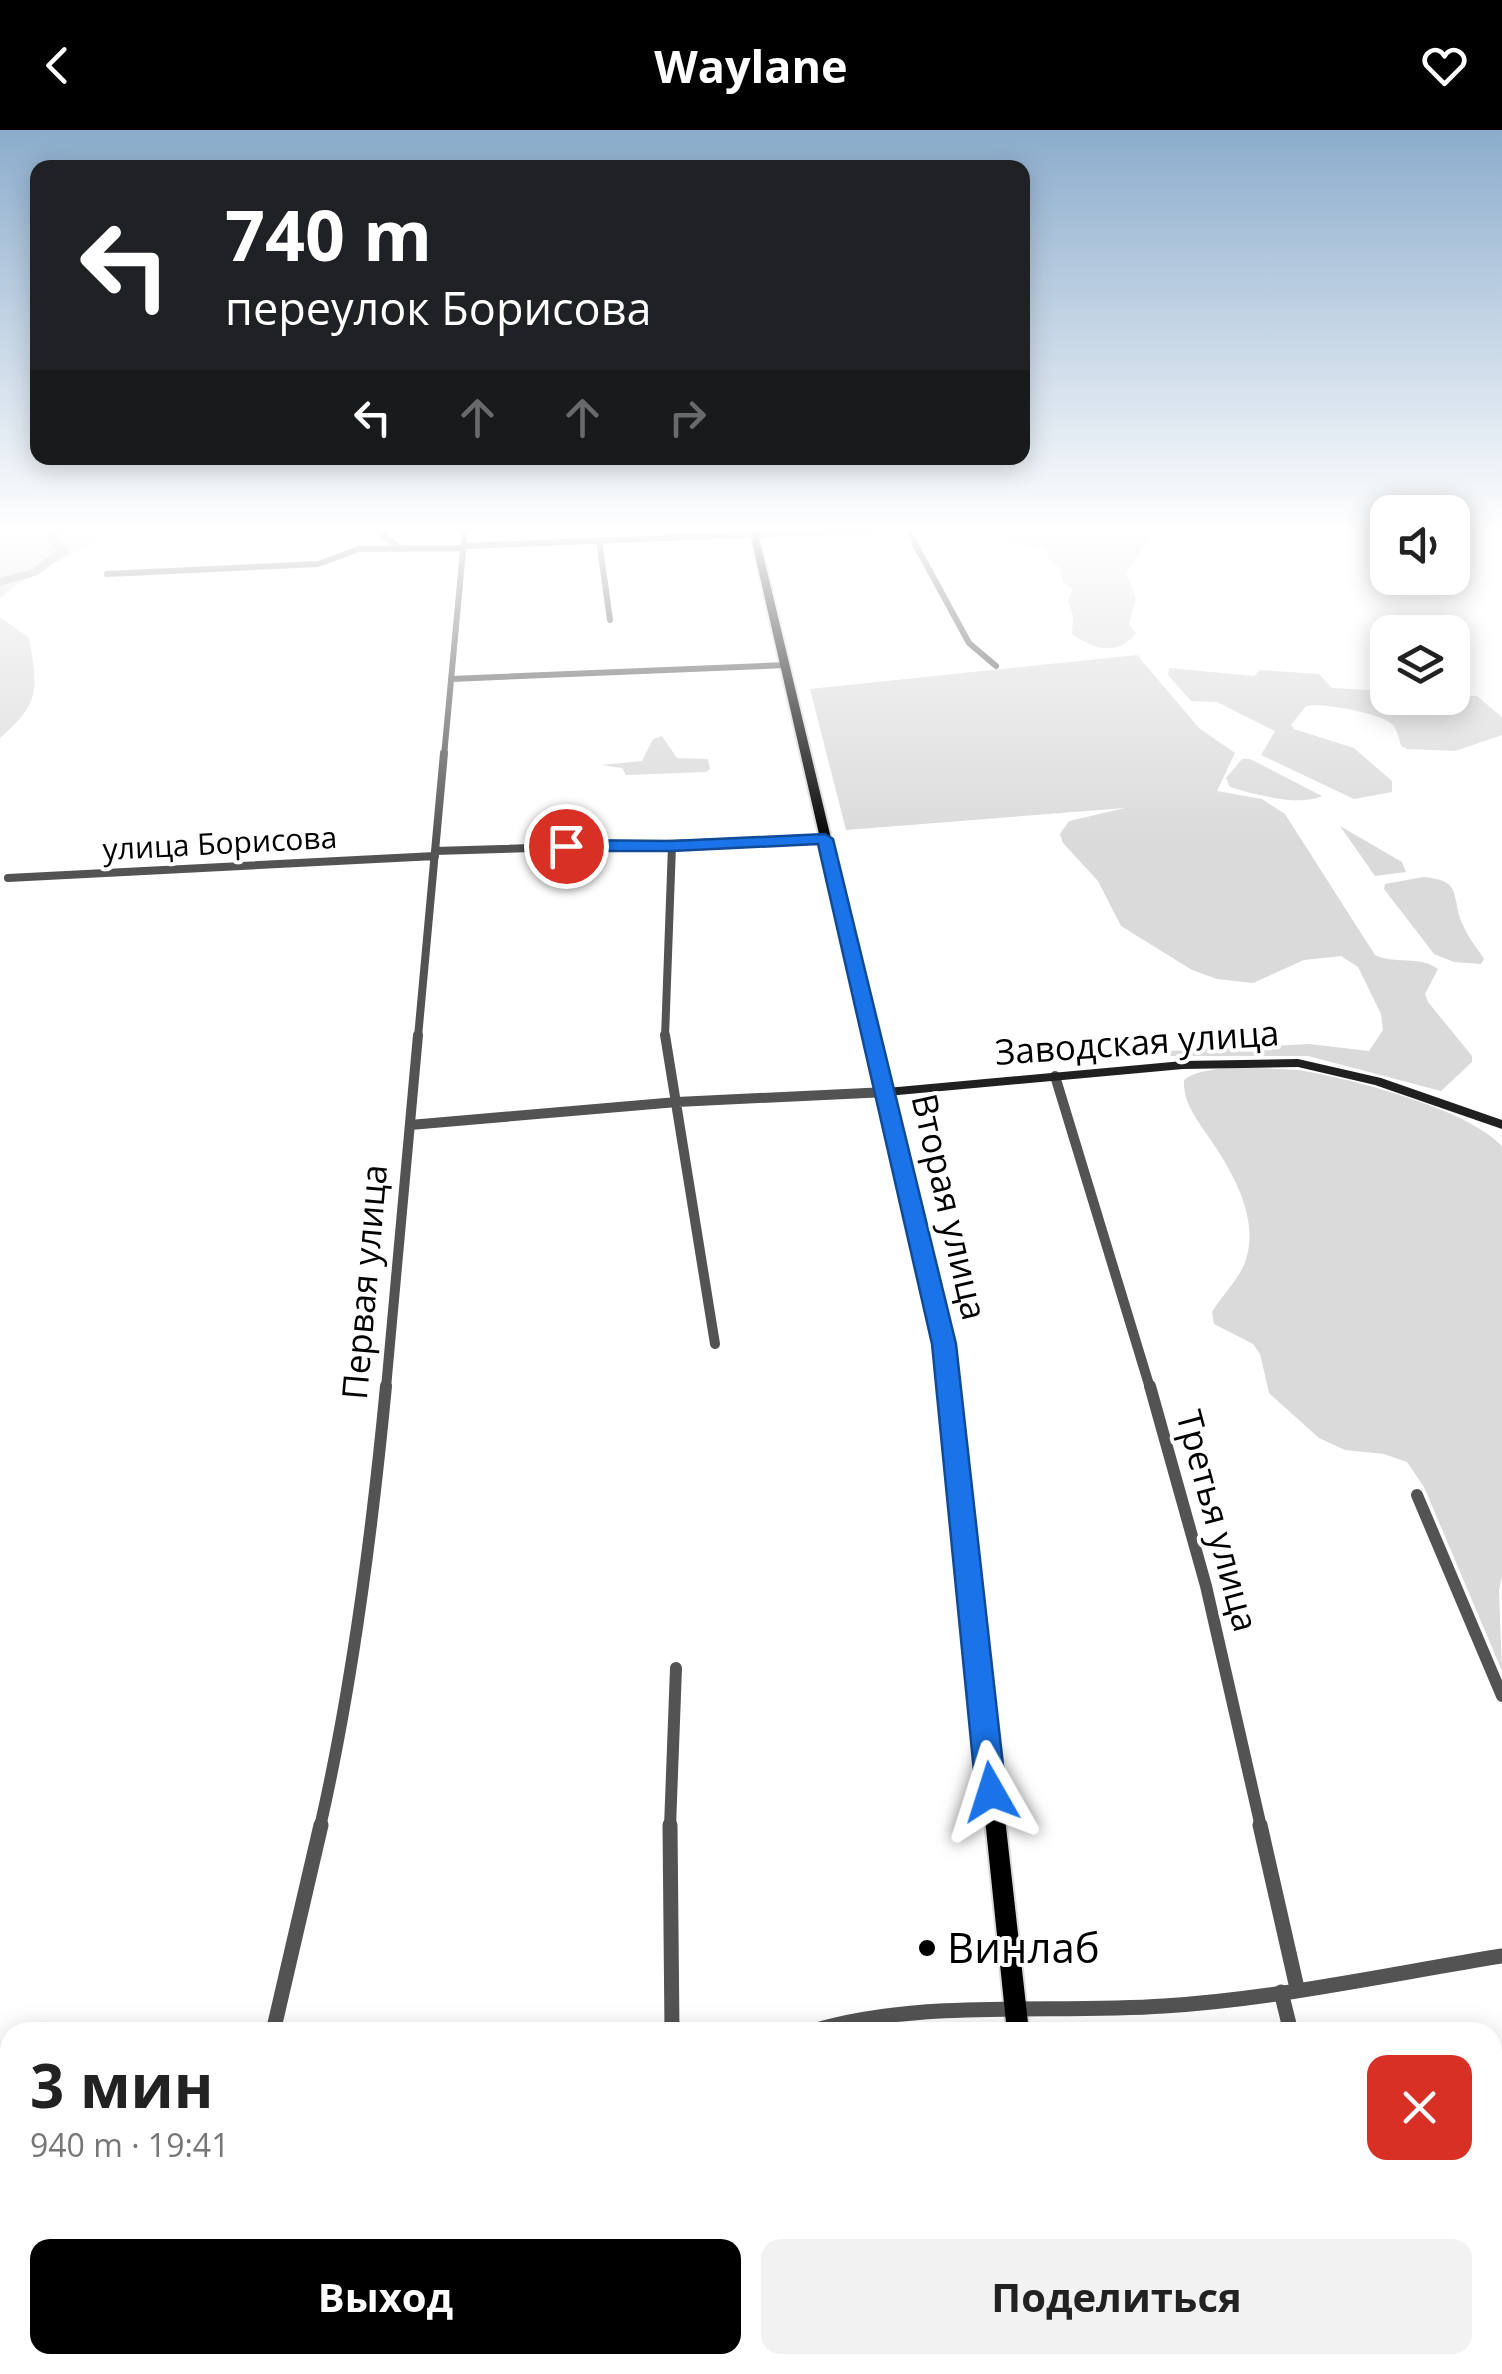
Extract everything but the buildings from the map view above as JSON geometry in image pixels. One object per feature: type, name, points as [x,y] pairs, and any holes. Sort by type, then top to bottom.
[{"type":"main road","name":"Вторая улица","points":[[778,634],[944,1344],[1016,2022]]},
{"type":"street","name":"Первая улица","points":[[275,2022],[333,1772],[376,1493],[455,634]]},
{"type":"street","points":[[963,634],[968,643],[996,666]]},
{"type":"street","points":[[451,679],[786,665]]},
{"type":"street","name":"улица Борисова","points":[[8,878],[435,854],[825,839]]},
{"type":"street","points":[[672,846],[665,1047],[715,1344]]},
{"type":"street","name":"Заводская улица","points":[[887,1092],[1182,1065],[1298,1063],[1348,1072],[1502,1126]]},
{"type":"street","name":"Третья улица","points":[[1055,1076],[1131,1320],[1206,1586],[1289,1990],[1291,2022]]},
{"type":"street","points":[[410,1125],[677,1102],[887,1092]]},
{"type":"street","points":[[1417,1495],[1502,1696]]},
{"type":"street","points":[[672,2022],[670,1787],[676,1668]]},
{"type":"street","points":[[845,2022],[1014,2008],[1164,2006],[1502,1956]]},
{"type":"shaded area","points":[[0,634],[23,634],[29,638],[33,694],[23,715],[0,738]]},
{"type":"shaded area","points":[[1072,634],[1135,634],[1113,648],[1088,644]]},
{"type":"shaded area","points":[[1137,655],[1199,728],[1235,753],[1217,791],[1262,799],[1285,814],[1375,955],[1423,962],[1438,969],[1425,994],[1428,1002],[1472,1056],[1472,1062],[1441,1091],[1308,1056],[1164,1056],[1163,1052],[1169,1051],[1309,1044],[1369,1051],[1383,1030],[1381,1014],[1358,967],[1341,956],[1304,960],[1253,983],[1217,979],[1192,970],[1121,926],[1098,881],[1063,843],[1060,834],[1069,821],[1125,808],[846,830],[810,689]]},
{"type":"shaded area","points":[[1169,668],[1254,676],[1260,670],[1319,674],[1332,688],[1370,690],[1370,714],[1306,706],[1291,725],[1354,748],[1392,781],[1392,792],[1354,799],[1261,755],[1275,731],[1217,702],[1191,701],[1168,675]]},
{"type":"shaded area","points":[[1470,696],[1477,696],[1502,717],[1502,735],[1455,751],[1407,749],[1401,746],[1392,724],[1372,715],[1470,715]]},
{"type":"shaded area","points":[[662,736],[677,758],[708,759],[710,769],[626,775],[622,768],[601,765],[642,761],[653,739]]},
{"type":"shaded area","points":[[1242,759],[1250,759],[1322,796],[1289,800],[1230,787],[1226,778]]},
{"type":"shaded area","points":[[1340,826],[1402,862],[1406,872],[1375,876]]},
{"type":"shaded area","points":[[1424,877],[1445,882],[1454,891],[1464,928],[1484,959],[1481,964],[1454,962],[1434,954],[1384,889],[1385,884]]},
{"type":"shaded area","points":[[1222,1069],[1299,1070],[1407,1097],[1463,1119],[1502,1146],[1502,1671],[1424,1487],[1407,1462],[1384,1454],[1345,1450],[1319,1438],[1269,1393],[1260,1354],[1253,1344],[1214,1324],[1212,1312],[1243,1267],[1248,1250],[1247,1216],[1235,1182],[1191,1110],[1184,1080]]},
{"type":"place","name":"Винлаб","points":[[927,1948]]},
{"type":"route","points":[[566,846],[825,839],[944,1344],[991,1792]]}]
